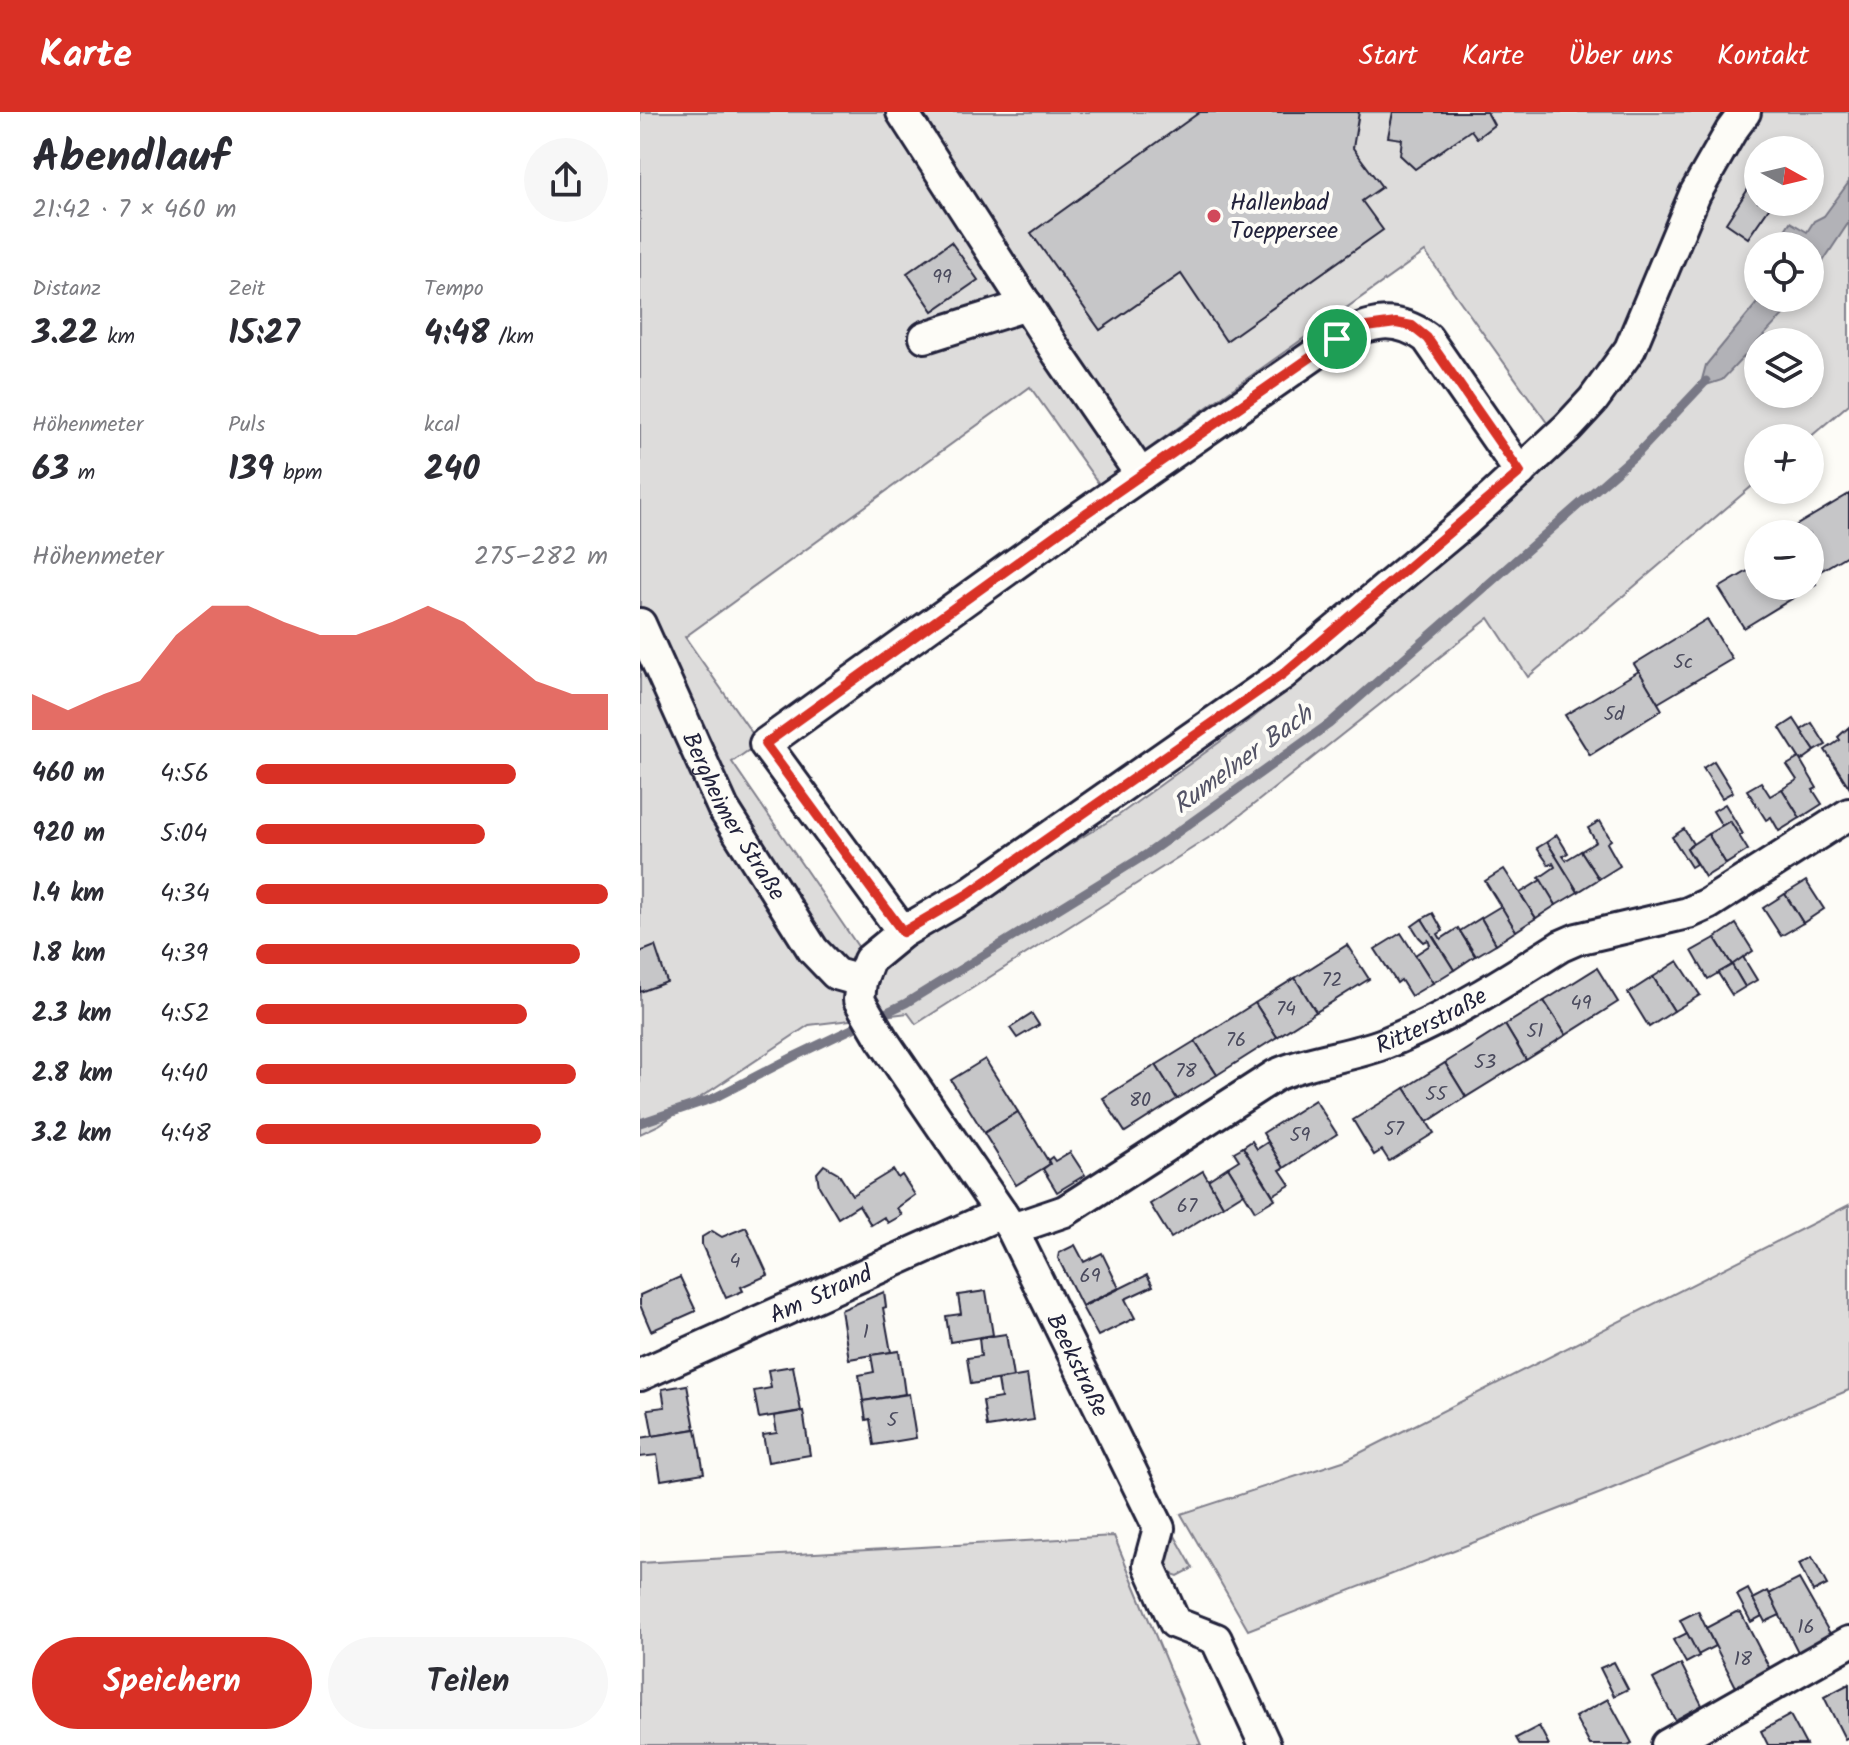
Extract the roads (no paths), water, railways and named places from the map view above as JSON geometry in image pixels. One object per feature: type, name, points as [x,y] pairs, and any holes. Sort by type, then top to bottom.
[{"type":"street","points":[[902,112],[1141,475]]},
{"type":"street","points":[[860,991],[869,960],[903,932],[968,894],[1283,674],[1520,472],[1593,400],[1630,349],[1695,194],[1745,112]]},
{"type":"street","points":[[925,337],[1027,305]]},
{"type":"street","points":[[903,932],[765,744],[1141,475],[1337,339],[1359,328],[1396,323],[1412,326],[1427,338],[1520,472]]},
{"type":"street","name":"Bergheimer Straße","points":[[640,624],[723,808],[813,950],[836,974],[860,991]]},
{"type":"street","name":"Ritterstraße","points":[[1007,1221],[1065,1211],[1276,1075],[1291,1068],[1385,1043],[1422,1027],[1569,942],[1688,913],[1708,904],[1849,814]]},
{"type":"street","name":"Beekstraße","points":[[860,991],[882,1039],[1007,1221],[1159,1528],[1149,1565],[1175,1623],[1216,1639],[1265,1745]]},
{"type":"street","name":"Am Strand","points":[[640,1375],[1007,1221]]},
{"type":"street","points":[[1667,1745],[1849,1642]]},
{"type":"waterway","name":"Rumelner Bach","points":[[640,1123],[714,1098],[906,1003],[1147,854],[1329,724],[1640,451],[1706,381]]},
{"type":"place","name":"Hallenbad Toeppersee","points":[[1214,216]]}]
